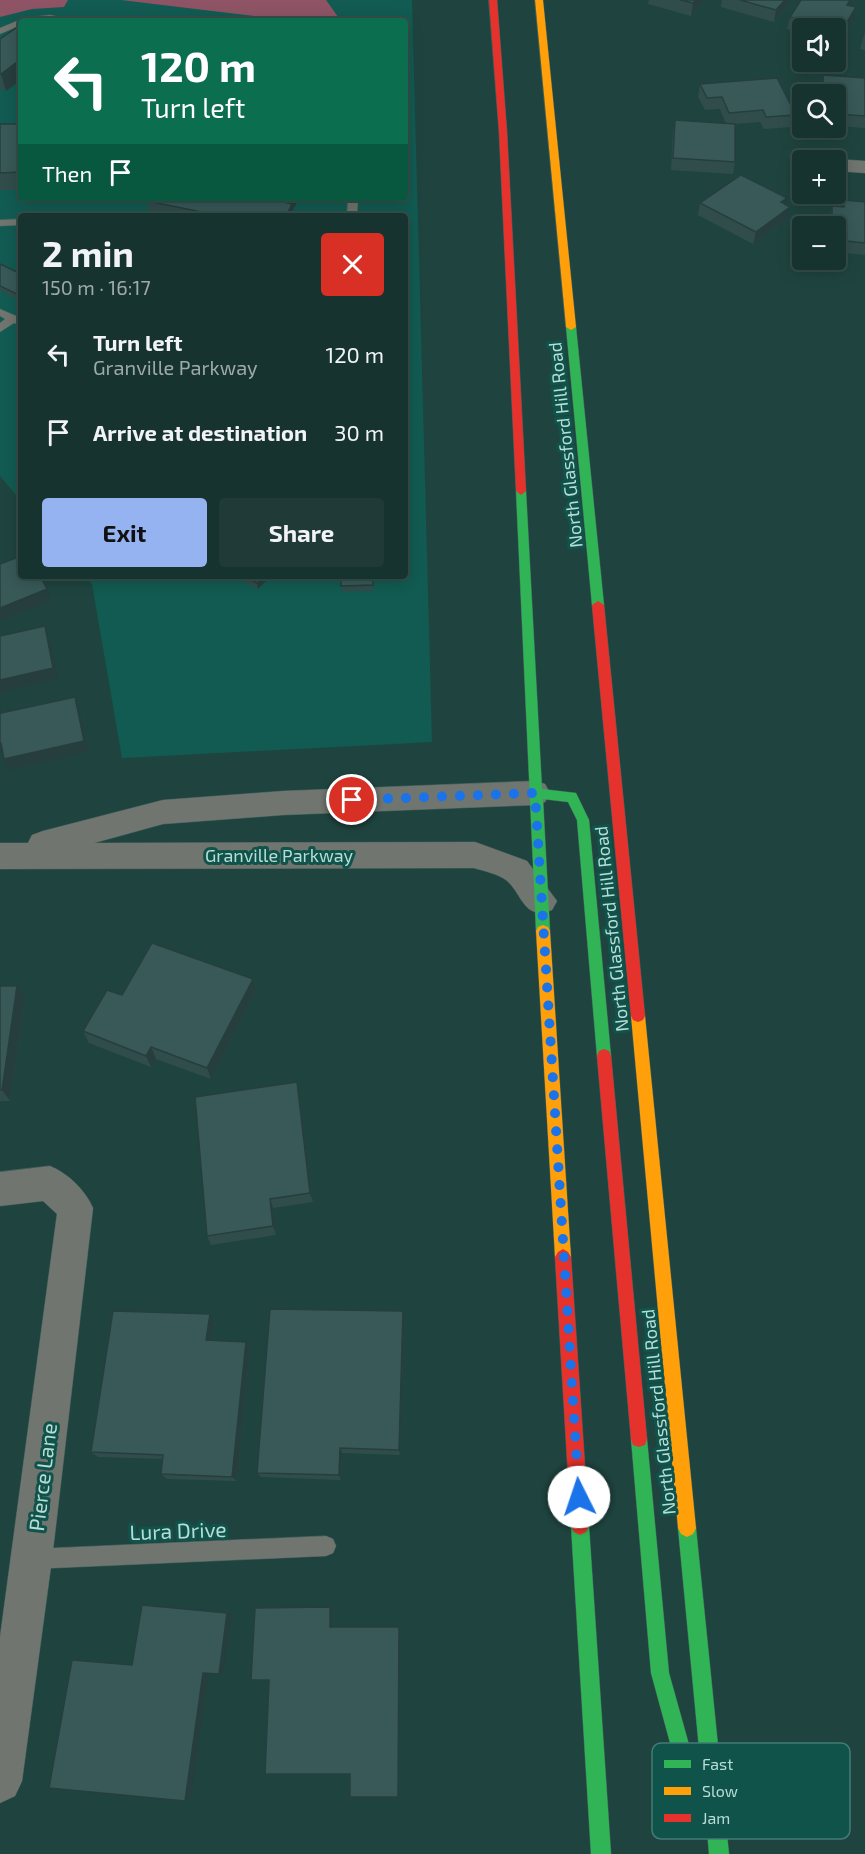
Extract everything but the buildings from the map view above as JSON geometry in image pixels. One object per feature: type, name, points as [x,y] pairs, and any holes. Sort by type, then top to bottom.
[{"type":"main road","points":[[493,0],[503,132],[541,901],[601,1854]]},
{"type":"main road","name":"North Glassford Hill Road","points":[[540,0],[708,1743]]},
{"type":"main road","points":[[535,793],[572,797],[583,820],[660,1673],[679,1743]]},
{"type":"main road","name":"North Glassford Hill Road","points":[[718,1839],[719,1854]]},
{"type":"street","points":[[846,166],[865,167]]},
{"type":"street","name":"Granville Parkway","points":[[0,856],[163,812],[283,803],[535,793]]},
{"type":"street","name":"Granville Parkway","points":[[0,856],[475,855],[516,870],[541,901]]},
{"type":"street","name":"Pierce Lane","points":[[0,1189],[50,1183],[75,1208],[32,1559],[0,1781]]},
{"type":"lane","points":[[0,32],[18,23]]},
{"type":"lane","points":[[0,223],[18,222]]},
{"type":"lane","points":[[0,312],[17,320]]},
{"type":"lane","points":[[0,328],[17,320]]},
{"type":"lane","name":"Lura Drive","points":[[32,1559],[326,1546]]},
{"type":"shaded area","points":[[0,0],[412,0],[432,742],[122,758],[92,584],[88,579],[408,579],[408,213],[18,213],[18,497],[0,476]]},
{"type":"shaded area","points":[[0,0],[68,0],[64,7],[32,9],[0,17]]},
{"type":"shaded area","points":[[121,0],[326,0],[339,18],[270,18]]},
{"type":"traffic: fast","points":[[571,327],[598,605]]},
{"type":"traffic: fast","points":[[521,491],[543,931]]},
{"type":"traffic: fast","points":[[535,793],[572,797],[583,820],[604,1056]]},
{"type":"traffic: fast","points":[[639,1439],[660,1673],[679,1743]]},
{"type":"traffic: fast","points":[[580,1526],[601,1854]]},
{"type":"traffic: fast","points":[[687,1528],[708,1743]]},
{"type":"traffic: fast","points":[[718,1839],[719,1854]]},
{"type":"traffic: slow","points":[[539,0],[571,327]]},
{"type":"traffic: slow","points":[[543,931],[563,1257]]},
{"type":"traffic: slow","points":[[638,1016],[687,1528]]},
{"type":"traffic: jam","points":[[493,0],[503,132],[521,491]]},
{"type":"traffic: jam","points":[[598,605],[638,1016]]},
{"type":"traffic: jam","points":[[604,1056],[639,1439]]},
{"type":"traffic: jam","points":[[563,1257],[580,1526]]},
{"type":"route","points":[[352,800],[535,793],[579,1497]]}]
